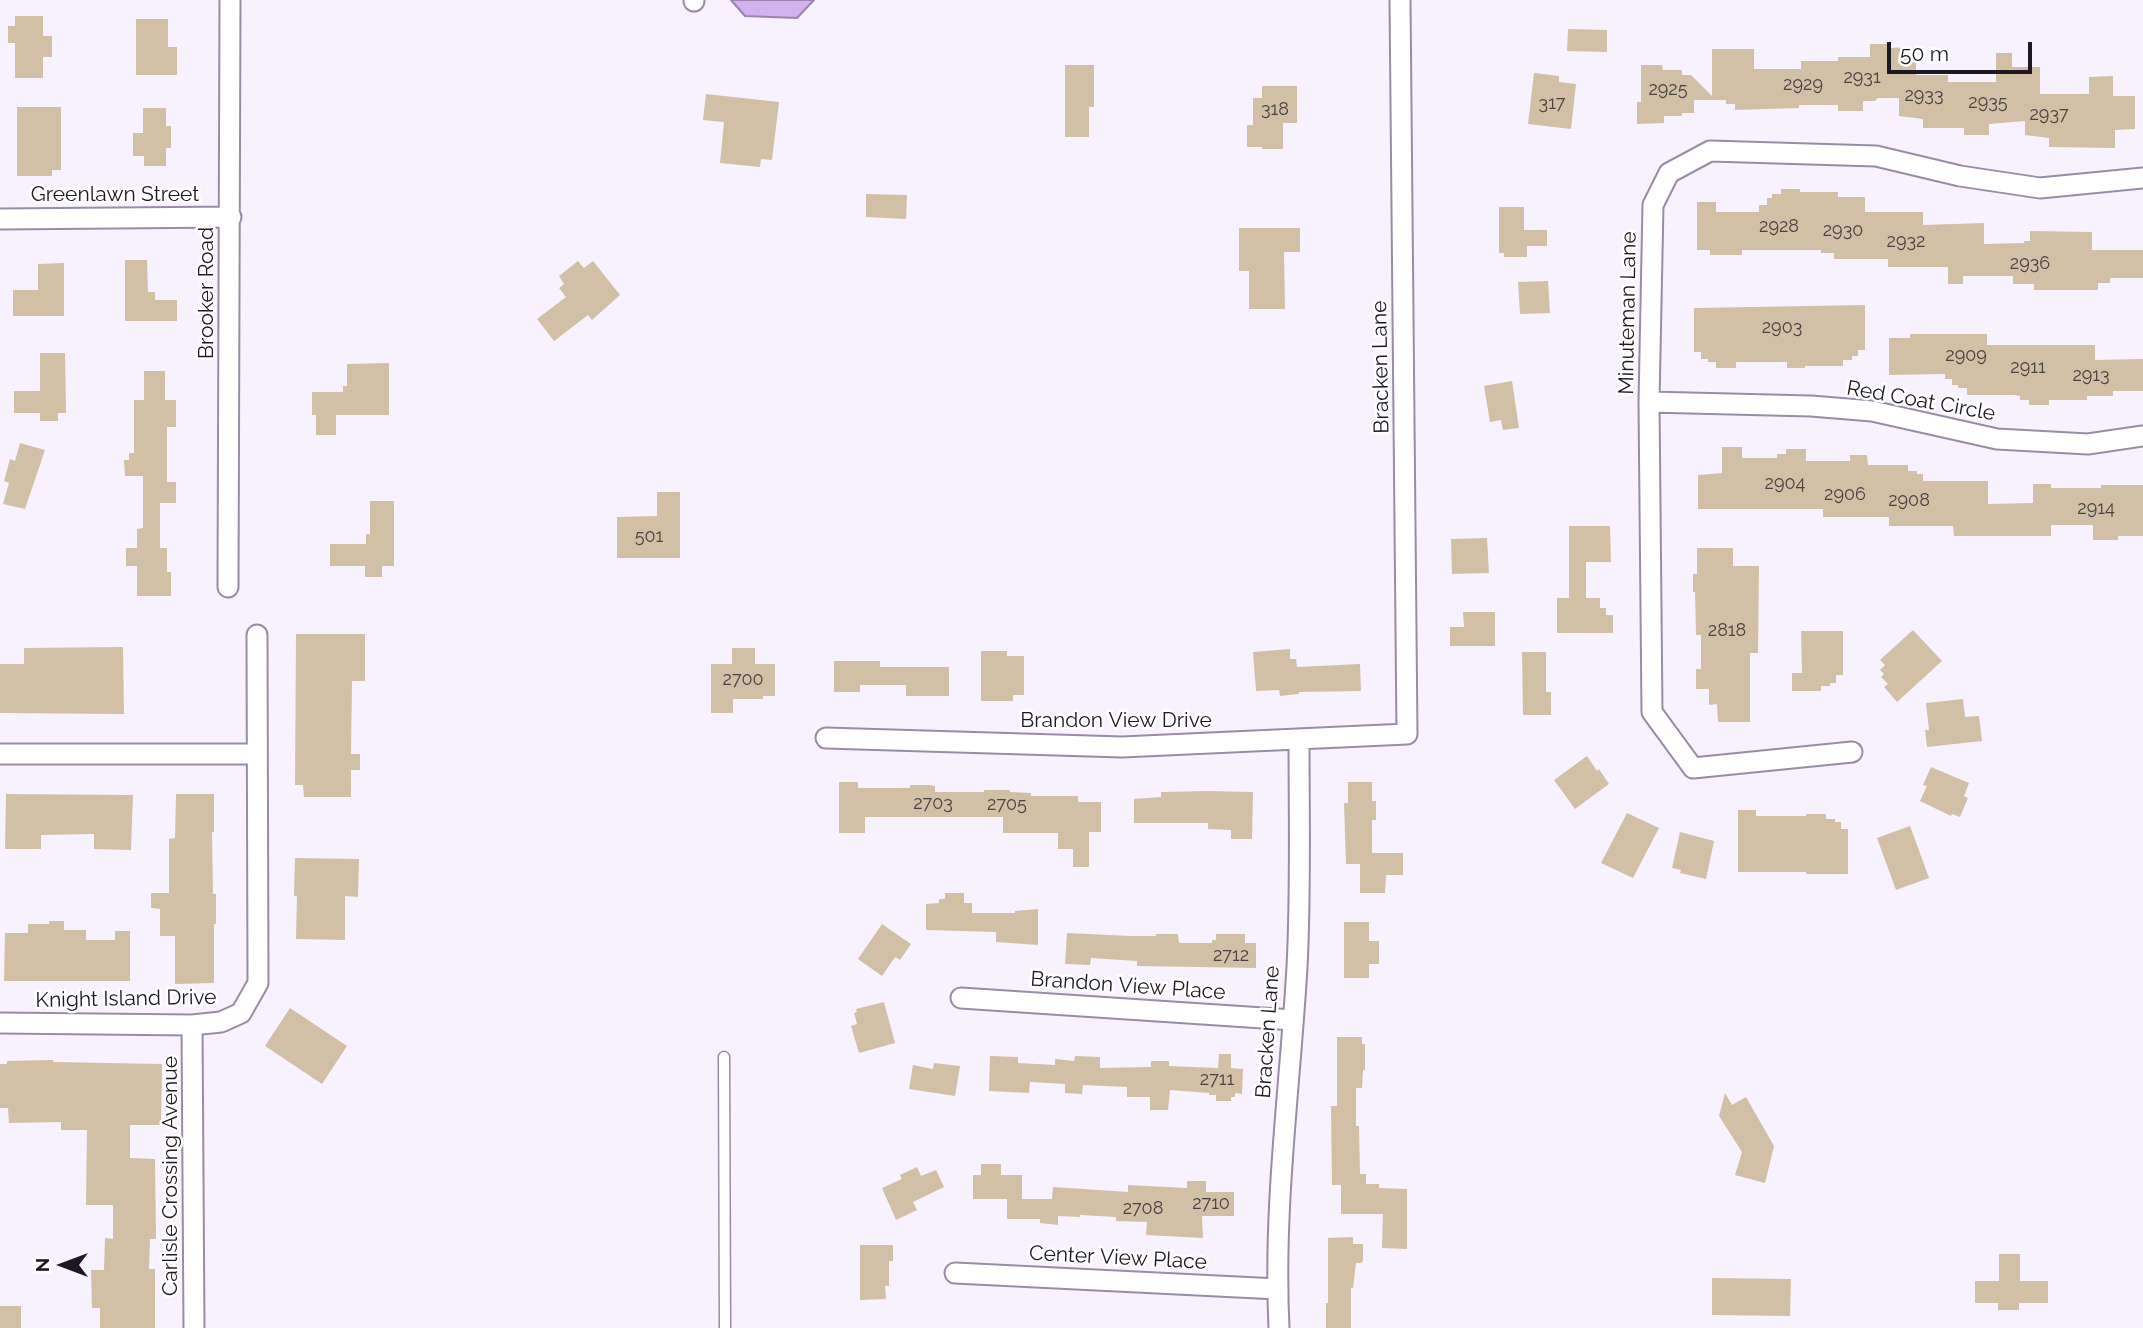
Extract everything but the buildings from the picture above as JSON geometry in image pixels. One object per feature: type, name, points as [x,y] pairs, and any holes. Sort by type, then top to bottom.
[{"type":"street","name":"Brooker Road","points":[[228,587],[230,0]]},
{"type":"street","name":"Bracken Lane","points":[[1400,0],[1407,734]]},
{"type":"street","name":"Minuteman Lane","points":[[1852,752],[1693,768],[1652,712],[1648,402],[1653,205],[1669,173],[1710,150],[1876,156],[1960,176],[2039,188],[2143,178]]},
{"type":"street","name":"Greenlawn Street","points":[[0,219],[231,217]]},
{"type":"street","name":"Red Coat Circle","points":[[1648,402],[1811,406],[1872,411],[1997,439],[2088,444],[2143,436]]},
{"type":"street","name":"Knight Island Drive","points":[[0,1024],[192,1025],[221,1022],[241,1013],[258,983],[257,635]]},
{"type":"street","name":"Brandon View Drive","points":[[826,738],[1093,747],[1181,746],[1407,734]]},
{"type":"street","name":"Bracken Lane","points":[[1279,1328],[1282,1158],[1299,897],[1299,739]]},
{"type":"street","points":[[0,754],[257,754]]},
{"type":"street","name":"Brandon View Place","points":[[961,998],[1293,1020]]},
{"type":"street","name":"Carlisle Crossing Avenue","points":[[192,1025],[194,1328]]},
{"type":"street","name":"Center View Place","points":[[955,1273],[1278,1289]]},
{"type":"lane","points":[[724,1056],[725,1328]]},
{"type":"shaded area","points":[[731,0],[814,0],[797,18],[745,16]]}]
